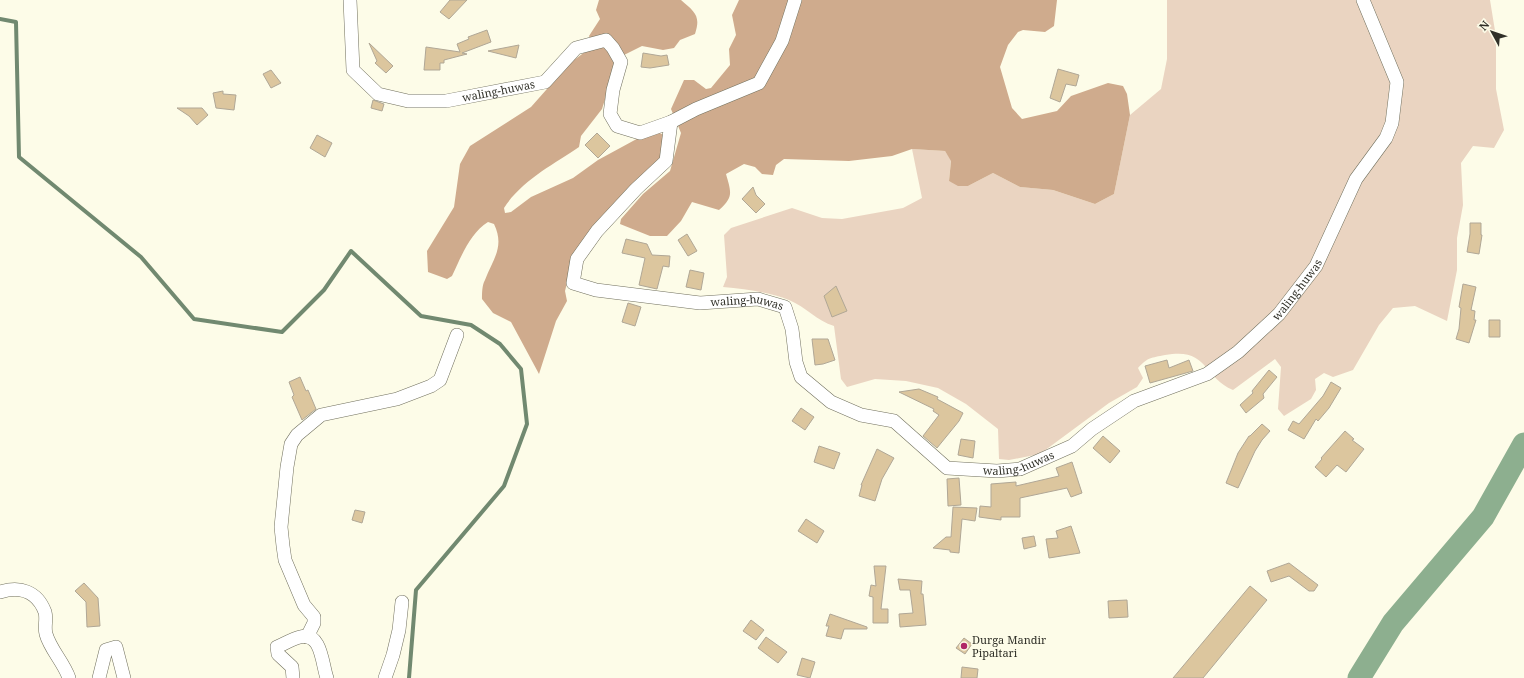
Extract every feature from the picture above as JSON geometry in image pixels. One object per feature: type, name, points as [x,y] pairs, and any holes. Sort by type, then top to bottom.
[{"type":"street","name":"waling-huwas","points":[[350,0],[353,70],[378,94],[408,101],[446,101],[545,82],[576,48],[606,40],[613,48],[621,62],[613,90],[610,114],[617,126],[640,133],[672,122],[666,161],[636,189],[597,231],[577,260],[573,283],[596,290],[700,303],[758,299],[785,307],[792,329],[796,362],[801,377],[831,402],[861,415],[894,421],[947,468],[996,471],[1020,469],[1072,446],[1092,429],[1134,401],[1207,374],[1238,352],[1279,314],[1316,266],[1356,179],[1386,138],[1392,123],[1397,82],[1363,0]]},
{"type":"street","points":[[672,122],[696,109],[759,83],[782,41],[795,0]]},
{"type":"street","points":[[307,637],[314,623],[314,617],[304,605],[285,560],[282,540],[281,527],[287,467],[291,444],[297,435],[307,425],[322,415],[397,399],[431,386],[440,380],[457,335]]},
{"type":"street","points":[[0,592],[11,589],[23,590],[37,598],[45,613],[46,634],[70,678]]},
{"type":"street","points":[[385,678],[393,655],[399,630],[402,602]]},
{"type":"street","points":[[293,678],[292,667],[278,654],[277,646],[301,636],[311,637],[318,644],[327,678]]},
{"type":"street","points":[[99,678],[106,650],[116,647],[124,678]]},
{"type":"shaded area","points":[[599,0],[681,0],[696,15],[697,28],[695,34],[680,40],[674,48],[663,50],[642,46],[618,58],[602,109],[581,136],[579,147],[519,189],[504,208],[505,213],[511,212],[531,197],[573,178],[598,160],[644,135],[658,132],[667,137],[662,162],[574,255],[565,291],[567,301],[556,321],[539,374],[511,322],[493,313],[482,299],[483,284],[497,253],[498,240],[494,224],[488,222],[476,232],[463,253],[452,276],[447,279],[428,272],[427,251],[454,207],[460,164],[470,146],[531,107],[570,63],[593,46],[589,36],[600,19],[596,10]]},
{"type":"shaded area","points":[[739,0],[1057,0],[1054,26],[1045,32],[1023,30],[1018,32],[1008,45],[1000,67],[1012,108],[1022,119],[1057,111],[1071,96],[1108,83],[1123,86],[1127,94],[1130,115],[1114,194],[1095,204],[1053,190],[1020,187],[993,173],[968,186],[958,186],[949,181],[951,161],[945,151],[912,149],[892,156],[849,161],[784,159],[776,165],[773,175],[762,174],[755,167],[744,164],[726,174],[730,194],[727,201],[719,210],[692,202],[681,221],[667,236],[650,236],[620,224],[621,219],[643,194],[670,171],[681,133],[671,109],[684,80],[694,80],[706,89],[711,88],[730,65],[729,49],[736,35],[732,15]]},
{"type":"shaded area","points":[[1167,0],[1490,0],[1496,37],[1496,89],[1504,130],[1494,148],[1473,146],[1461,163],[1463,205],[1457,238],[1457,270],[1447,321],[1415,306],[1393,308],[1379,325],[1353,370],[1333,377],[1324,373],[1315,379],[1316,390],[1311,399],[1284,416],[1278,409],[1281,367],[1275,359],[1233,390],[1215,378],[1204,364],[1189,355],[1165,355],[1153,358],[1144,362],[1138,368],[1143,378],[1137,387],[1109,403],[1040,454],[1009,460],[999,459],[998,429],[966,404],[938,388],[906,381],[875,379],[847,387],[841,379],[834,326],[822,321],[801,306],[789,300],[757,291],[723,287],[727,277],[724,235],[731,228],[792,208],[822,218],[842,219],[903,208],[922,198],[912,149],[945,151],[951,160],[949,181],[968,186],[993,173],[1020,187],[1053,190],[1095,204],[1114,194],[1130,115],[1161,89],[1167,59]]},
{"type":"building","points":[[450,0],[467,0],[449,19],[440,12]]},
{"type":"building","points":[[487,30],[491,42],[462,53],[467,54],[444,60],[444,63],[440,63],[440,70],[424,70],[426,47],[460,52],[457,44],[469,39],[468,37]]},
{"type":"building","points":[[369,43],[393,66],[386,73],[375,63],[377,61]]},
{"type":"building","points":[[519,45],[516,58],[488,51]]},
{"type":"building","points":[[643,53],[661,56],[667,55],[669,65],[650,68],[641,67]]},
{"type":"building","points":[[1058,69],[1079,75],[1076,86],[1066,84],[1060,102],[1050,98]]},
{"type":"building","points":[[271,70],[281,83],[271,88],[263,74]]},
{"type":"building","points":[[223,91],[223,94],[236,95],[234,110],[216,108],[213,93]]},
{"type":"building","points":[[373,100],[384,104],[382,111],[371,108]]},
{"type":"building","points":[[177,108],[202,108],[208,115],[197,125],[189,116]]},
{"type":"building","points":[[597,133],[610,146],[598,158],[585,145]]},
{"type":"building","points":[[317,135],[332,143],[325,157],[310,148]]},
{"type":"building","points":[[753,187],[756,195],[765,204],[756,213],[742,199]]},
{"type":"building","points":[[1470,223],[1481,223],[1482,235],[1479,254],[1467,252]]},
{"type":"building","points":[[687,234],[697,251],[688,256],[678,240]]},
{"type":"building","points":[[626,239],[647,244],[652,255],[670,256],[669,267],[663,266],[657,289],[639,285],[645,258],[622,253]]},
{"type":"building","points":[[690,270],[704,273],[701,290],[686,287]]},
{"type":"building","points":[[1463,284],[1476,287],[1471,310],[1475,311],[1474,320],[1476,320],[1469,343],[1456,339],[1459,329],[1461,308],[1459,307]]},
{"type":"building","points":[[836,286],[847,311],[832,317],[824,296]]},
{"type":"building","points":[[628,303],[641,307],[635,326],[622,322]]},
{"type":"building","points":[[1489,320],[1500,320],[1500,337],[1489,337]]},
{"type":"building","points":[[812,339],[828,339],[835,360],[815,365]]},
{"type":"building","points":[[1167,360],[1169,368],[1189,360],[1193,371],[1150,383],[1145,366]]},
{"type":"building","points":[[1269,370],[1277,377],[1263,394],[1264,398],[1246,413],[1240,405],[1253,393],[1252,391]]},
{"type":"building","points":[[300,377],[306,391],[308,390],[316,409],[302,420],[292,397],[294,395],[289,382]]},
{"type":"building","points":[[1331,382],[1341,388],[1329,408],[1318,421],[1316,419],[1304,439],[1288,430],[1293,421],[1299,424],[1323,396]]},
{"type":"building","points":[[919,389],[938,397],[937,399],[963,413],[959,421],[937,448],[923,436],[939,415],[933,411],[934,409],[899,392]]},
{"type":"building","points":[[801,408],[814,417],[805,430],[792,421]]},
{"type":"building","points":[[1262,424],[1270,431],[1255,451],[1238,488],[1226,483],[1238,453],[1249,436]]},
{"type":"building","points":[[1345,431],[1354,439],[1352,440],[1364,449],[1346,472],[1337,465],[1326,477],[1315,467]]},
{"type":"building","points":[[1103,436],[1120,451],[1110,463],[1093,448]]},
{"type":"building","points":[[961,439],[975,441],[973,458],[958,455]]},
{"type":"building","points":[[819,446],[840,453],[834,469],[814,462]]},
{"type":"building","points":[[877,449],[894,458],[882,479],[875,501],[859,496],[861,485]]},
{"type":"building","points":[[1072,462],[1082,493],[1071,497],[1067,488],[1020,498],[1020,517],[1001,517],[1001,520],[979,517],[980,506],[991,507],[991,484],[1016,482],[1016,486],[1059,476],[1056,468]]},
{"type":"building","points":[[959,478],[961,505],[948,506],[947,479]]},
{"type":"building","points":[[953,507],[977,508],[975,521],[962,519],[959,553],[950,552],[950,550],[933,548],[946,537],[951,537]]},
{"type":"building","points":[[355,510],[365,512],[362,523],[352,520]]},
{"type":"building","points":[[806,519],[824,531],[817,543],[798,531]]},
{"type":"building","points":[[1071,526],[1080,553],[1049,558],[1046,539],[1058,538],[1056,531]]},
{"type":"building","points":[[1034,536],[1036,546],[1024,549],[1022,538]]},
{"type":"building","points":[[1289,563],[1318,585],[1314,591],[1309,591],[1289,576],[1271,582],[1267,571]]},
{"type":"building","points":[[874,566],[886,566],[881,609],[888,609],[888,623],[873,623],[873,597],[869,596],[871,585],[876,586]]},
{"type":"building","points":[[898,579],[922,581],[921,594],[923,594],[926,625],[900,627],[899,614],[913,613],[910,590],[900,590]]},
{"type":"building","points":[[84,583],[98,598],[100,626],[87,627],[86,602],[75,591]]},
{"type":"building","points":[[1250,586],[1267,600],[1203,678],[1173,678]]},
{"type":"building","points":[[1127,600],[1128,617],[1109,618],[1108,601]]},
{"type":"building","points":[[830,614],[867,627],[867,629],[844,629],[841,639],[826,636],[829,626],[826,626]]},
{"type":"building","points":[[751,620],[764,630],[756,640],[743,631]]},
{"type":"building","points":[[766,637],[787,652],[778,663],[758,648]]},
{"type":"building","points":[[964,638],[972,644],[965,654],[956,648]]},
{"type":"building","points":[[802,658],[815,662],[810,678],[797,675]]},
{"type":"building","points":[[962,667],[978,669],[977,678],[961,678]]},
{"type":"waterway","points":[[0,19],[16,22],[19,157],[141,257],[194,319],[282,332],[324,290],[351,251],[421,316],[471,325],[500,344],[521,369],[527,424],[504,486],[416,590],[409,678]]},
{"type":"waterway","points":[[1359,678],[1393,623],[1483,517],[1524,444]]},
{"type":"place","name":"Durga Mandir Pipaltari","points":[[964,646]]}]
